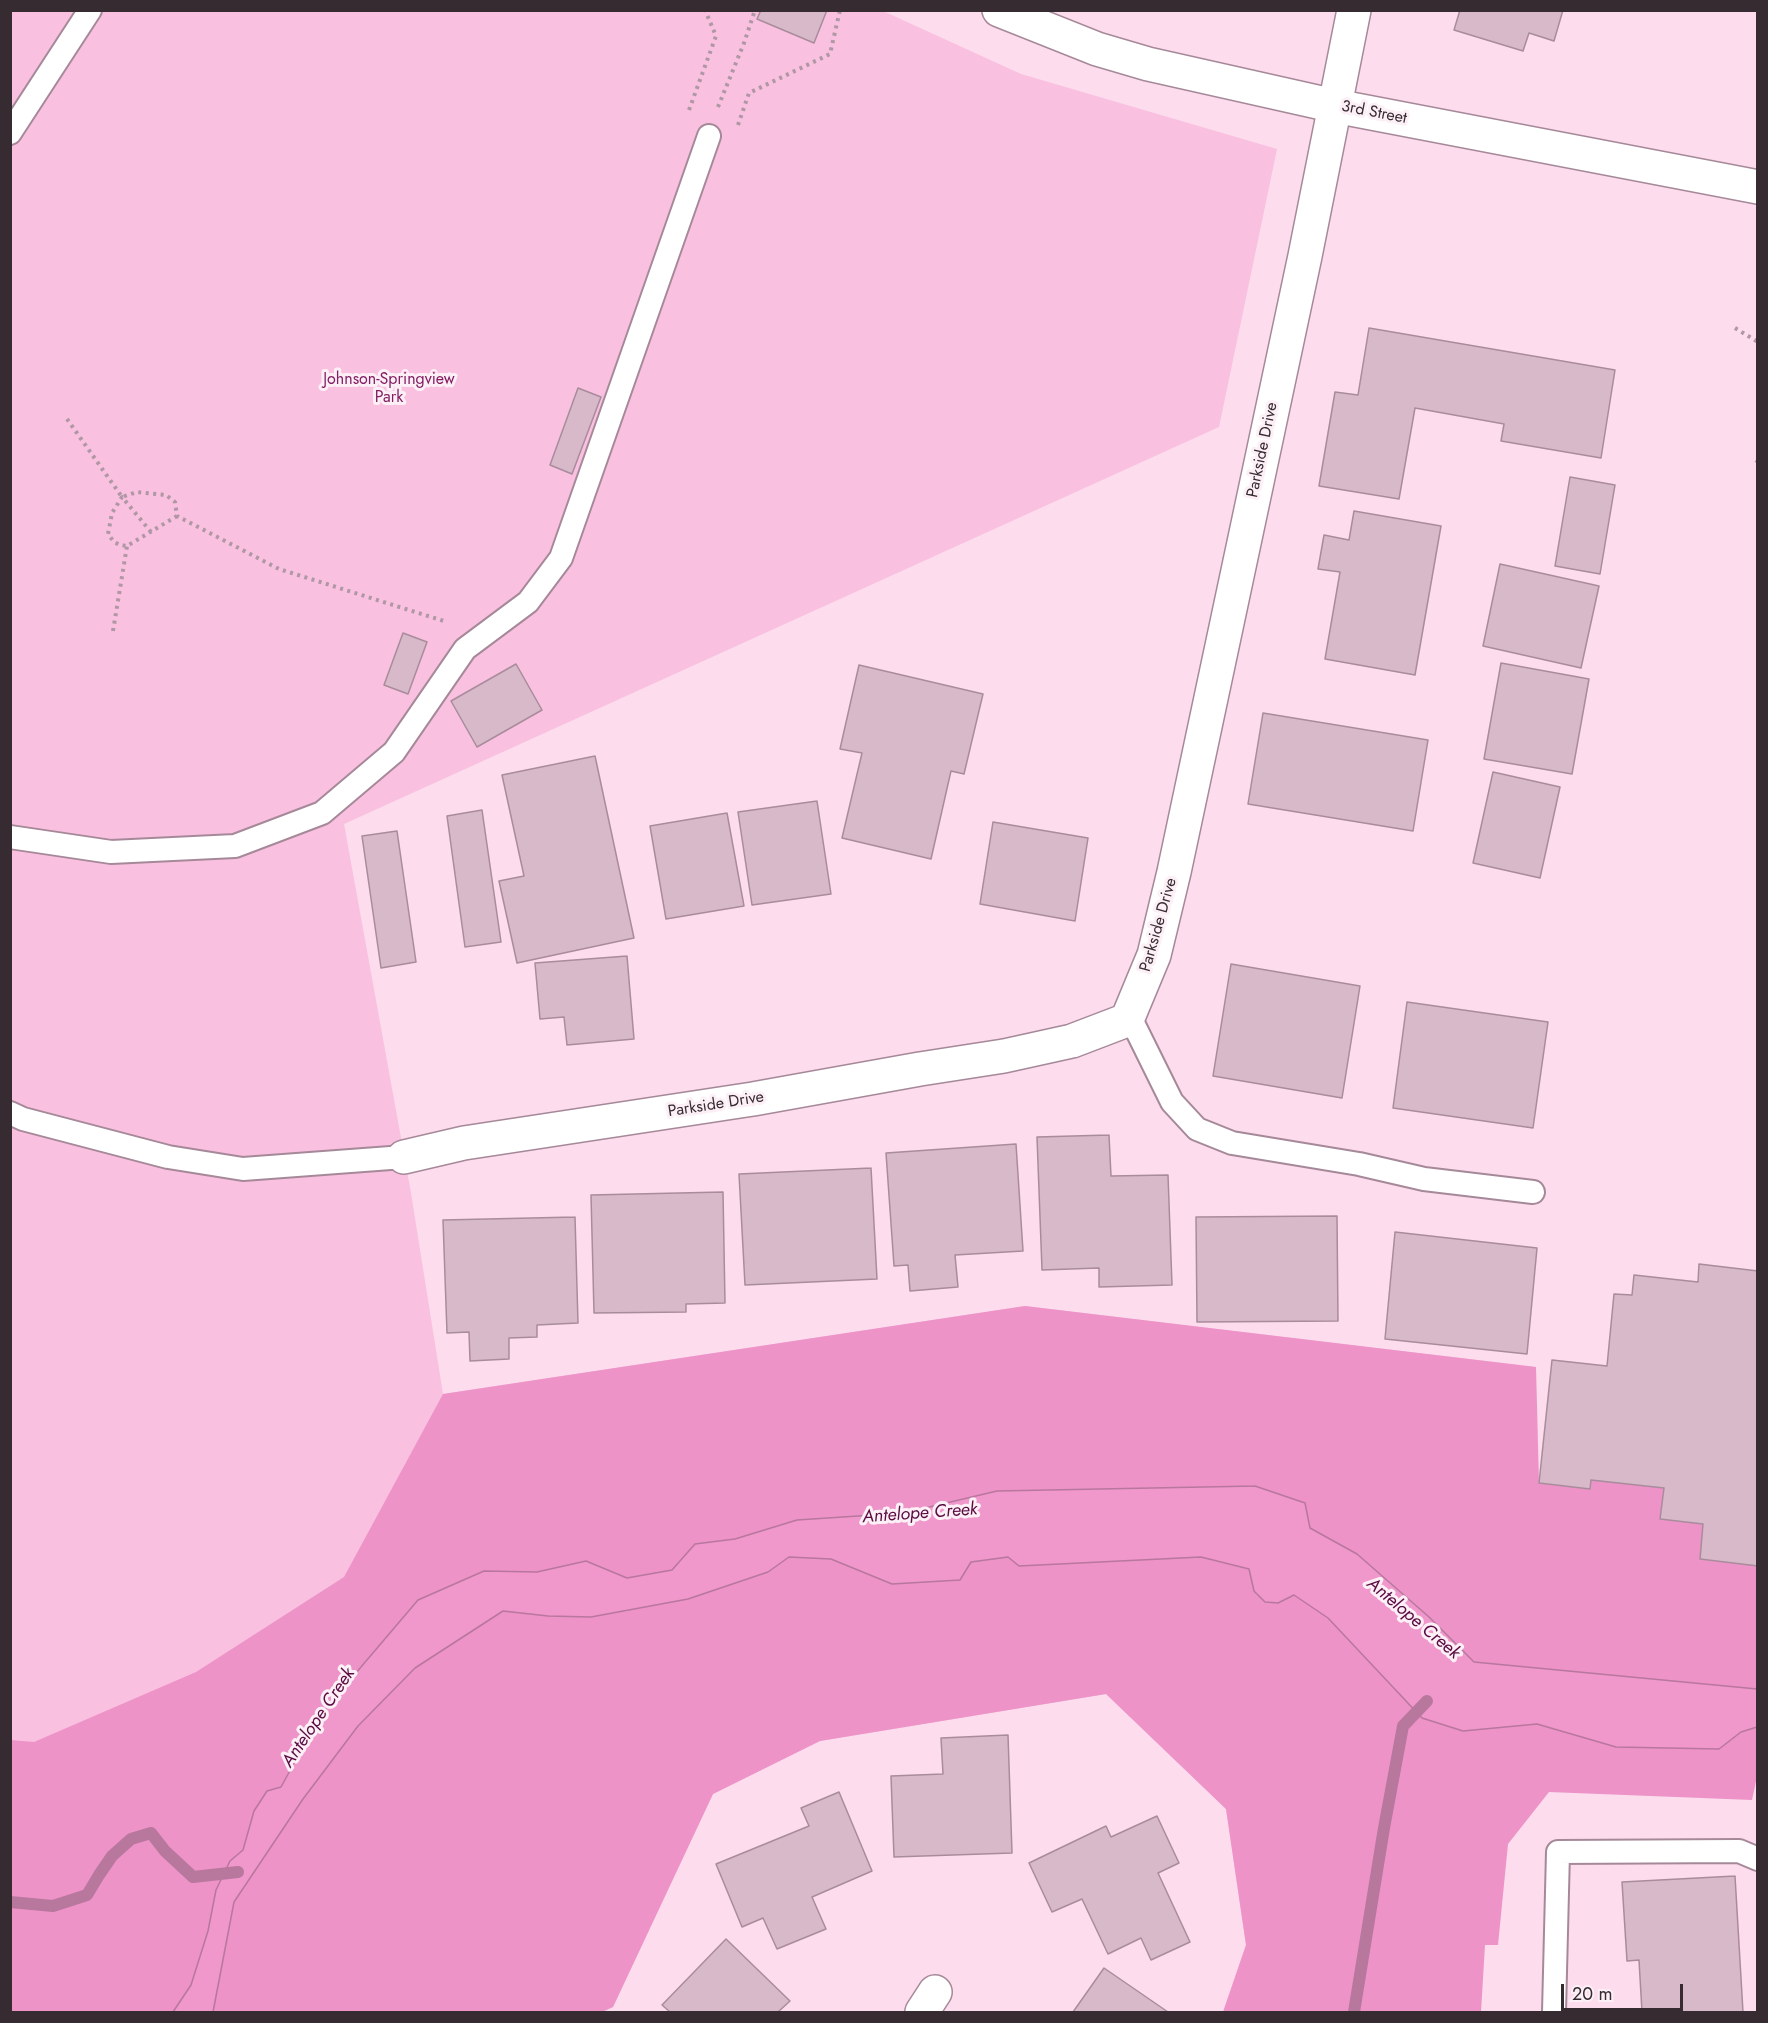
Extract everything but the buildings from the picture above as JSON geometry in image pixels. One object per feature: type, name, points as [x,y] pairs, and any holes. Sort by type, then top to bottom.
[{"type":"street","name":"3rd Street","points":[[999,10],[1097,49],[1138,61],[1335,106],[1758,188]]},
{"type":"street","name":"Parkside Drive","points":[[404,1157],[464,1143],[753,1099],[1004,1056],[1072,1041],[1127,1020],[1154,955],[1174,872],[1354,10]]},
{"type":"lane","points":[[10,133],[90,10]]},
{"type":"lane","points":[[10,837],[111,852],[235,846],[322,813],[394,752],[465,649],[528,602],[561,558],[708,136]]},
{"type":"lane","points":[[1129,1015],[1172,1102],[1197,1130],[1232,1143],[1359,1164],[1424,1179],[1533,1191]]},
{"type":"lane","points":[[10,1113],[23,1119],[168,1157],[243,1169],[404,1157]]},
{"type":"lane","points":[[1554,2013],[1558,1852],[1739,1851],[1758,1859]]},
{"type":"path","points":[[705,10],[716,36],[683,127],[732,144],[749,93],[830,54],[840,10]]},
{"type":"path","points":[[708,136],[755,10]]},
{"type":"path","points":[[1735,328],[1758,342]]},
{"type":"path","points":[[67,419],[151,532]]},
{"type":"path","points":[[137,492],[166,495],[175,502],[177,516],[127,546],[114,542],[108,534],[112,513],[122,496],[137,492]]},
{"type":"path","points":[[177,516],[279,570],[484,634]]},
{"type":"path","points":[[113,631],[127,546]]},
{"type":"green space","name":"Johnson-Springview Park","points":[[11,11],[883,11],[1021,74],[1277,149],[1219,427],[344,824],[411,1193],[443,1394],[1025,1306],[1536,1367],[1223,2012],[1246,1945],[1226,1809],[1106,1694],[820,1741],[713,1794],[613,2007],[602,2012],[11,2012]]},
{"type":"shaded area","points":[[1025,1306],[1536,1367],[1539,1483],[1590,1489],[1591,1480],[1664,1488],[1660,1519],[1703,1524],[1700,1559],[1757,1562],[1758,1772],[1752,1800],[1549,1792],[1508,1844],[1498,1945],[1485,1945],[1481,2012],[1223,2012],[1246,1945],[1226,1809],[1106,1694],[820,1741],[713,1794],[613,2007],[602,2012],[11,2012],[10,1740],[34,1742],[196,1672],[344,1577],[443,1394]]},
{"type":"water","name":"Antelope Creek","points":[[1255,1486],[1305,1503],[1310,1528],[1357,1554],[1429,1617],[1474,1662],[1757,1689],[1757,1727],[1741,1732],[1719,1749],[1616,1747],[1537,1724],[1463,1731],[1422,1718],[1328,1618],[1294,1595],[1278,1603],[1265,1602],[1254,1591],[1249,1569],[1201,1557],[1019,1566],[1008,1557],[971,1562],[960,1580],[892,1584],[831,1559],[789,1557],[768,1572],[688,1599],[591,1617],[548,1616],[503,1611],[415,1668],[358,1726],[303,1799],[234,1902],[213,2012],[173,2012],[191,1985],[208,1931],[216,1890],[230,1861],[243,1850],[254,1811],[267,1791],[281,1787],[321,1714],[418,1600],[484,1571],[537,1572],[586,1561],[627,1578],[672,1570],[695,1544],[735,1539],[797,1520],[904,1513],[997,1491]]},
{"type":"waterway","points":[[1354,2012],[1403,1726],[1427,1701]]},
{"type":"waterway","points":[[10,1902],[53,1906],[87,1895],[112,1856],[131,1839],[151,1833],[165,1851],[193,1877],[238,1872]]}]
